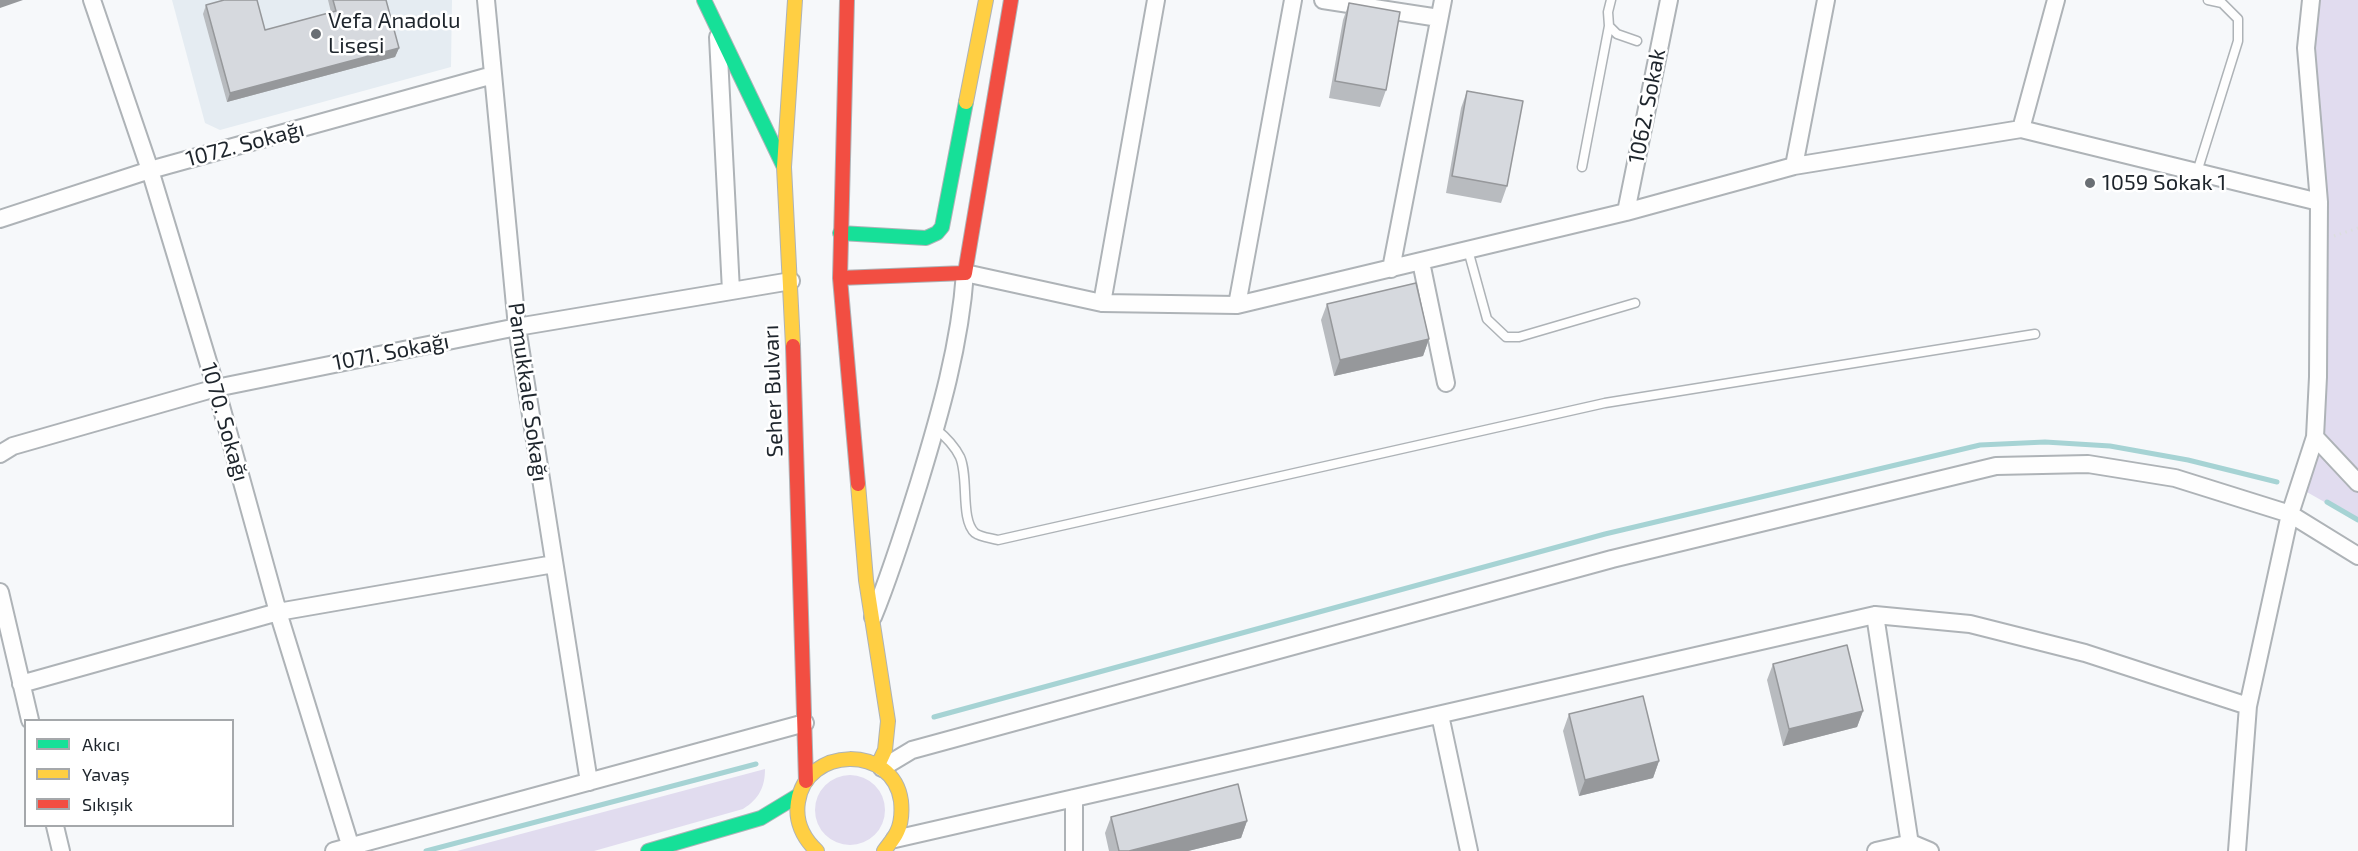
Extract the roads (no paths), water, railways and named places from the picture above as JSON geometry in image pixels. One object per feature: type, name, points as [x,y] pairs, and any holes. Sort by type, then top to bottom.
[{"type":"main road","points":[[704,0],[784,167]]},
{"type":"main road","name":"Seher Bulvarı","points":[[795,0],[784,167],[790,281],[806,781]]},
{"type":"main road","points":[[847,0],[840,278],[866,580],[888,721],[885,750],[880,766]]},
{"type":"main road","points":[[840,232],[926,238],[938,233],[942,227],[986,0]]},
{"type":"main road","points":[[840,278],[965,273],[1011,0]]},
{"type":"main road","points":[[796,851],[814,849],[799,825],[797,810],[799,795],[806,781],[828,761],[843,757],[858,757],[880,766],[895,782],[902,795],[904,810],[901,825],[889,846]]},
{"type":"main road","points":[[648,851],[761,818],[799,795]]},
{"type":"street","name":"1070. Sokağı","points":[[92,0],[150,170],[216,388],[345,849]]},
{"type":"street","name":"Pamukkale Sokağı","points":[[486,0],[517,327],[589,782]]},
{"type":"street","points":[[1102,303],[1156,0]]},
{"type":"street","points":[[1237,305],[1293,0]]},
{"type":"street","points":[[1323,0],[1439,18]]},
{"type":"street","points":[[1391,269],[1443,0]]},
{"type":"street","name":"1062. Sokak","points":[[1626,212],[1668,0]]},
{"type":"street","points":[[1794,166],[1826,0]]},
{"type":"street","points":[[2021,129],[2056,0]]},
{"type":"street","points":[[2237,851],[2248,706],[2290,514],[2314,437],[2318,377],[2319,202],[2306,48],[2310,0]]},
{"type":"street","points":[[717,28],[731,291]]},
{"type":"street","name":"1072. Sokağı","points":[[0,219],[150,170],[493,75]]},
{"type":"street","points":[[872,619],[890,575],[936,429],[959,336],[965,273],[1102,303],[1237,305],[1626,212],[1794,166],[2021,129],[2319,202]]},
{"type":"street","points":[[1421,262],[1446,383]]},
{"type":"street","name":"1071. Sokağı","points":[[0,454],[13,446],[216,388],[517,327],[790,281]]},
{"type":"street","points":[[2314,437],[2358,483]]},
{"type":"street","points":[[880,766],[912,750],[1578,569],[1996,466],[2088,464],[2175,478],[2290,514],[2358,556]]},
{"type":"street","points":[[21,684],[278,612],[555,564]]},
{"type":"street","points":[[0,592],[30,719]]},
{"type":"street","points":[[889,846],[1074,798],[1875,615],[1970,624],[2085,653],[2248,706]]},
{"type":"street","points":[[1875,615],[1911,847]]},
{"type":"street","points":[[1440,715],[1469,851]]},
{"type":"street","points":[[345,849],[805,723]]},
{"type":"street","points":[[1074,798],[1074,851]]},
{"type":"street","points":[[55,827],[61,851]]},
{"type":"street","points":[[1876,851],[1911,847],[1930,851]]},
{"type":"lane","points":[[1582,167],[1609,26],[1611,0]]},
{"type":"lane","points":[[2197,172],[2238,41],[2238,20],[2222,3],[2208,0]]},
{"type":"lane","points":[[1609,26],[1617,34],[1637,41]]},
{"type":"lane","points":[[1468,250],[1487,319],[1506,337],[1519,337],[1635,303]]},
{"type":"lane","points":[[936,429],[949,440],[961,458],[966,486],[968,524],[976,534],[998,540],[1605,403],[2035,334]]},
{"type":"waterway","points":[[934,717],[1605,534],[1980,445],[2045,442],[2110,446],[2188,460],[2277,482]]},
{"type":"waterway","points":[[2327,502],[2358,520]]},
{"type":"waterway","points":[[426,851],[756,764]]},
{"type":"place","name":"Vefa Anadolu Lisesi","points":[[316,34]]},
{"type":"place","name":"1059 Sokak 1","points":[[2090,183]]}]
